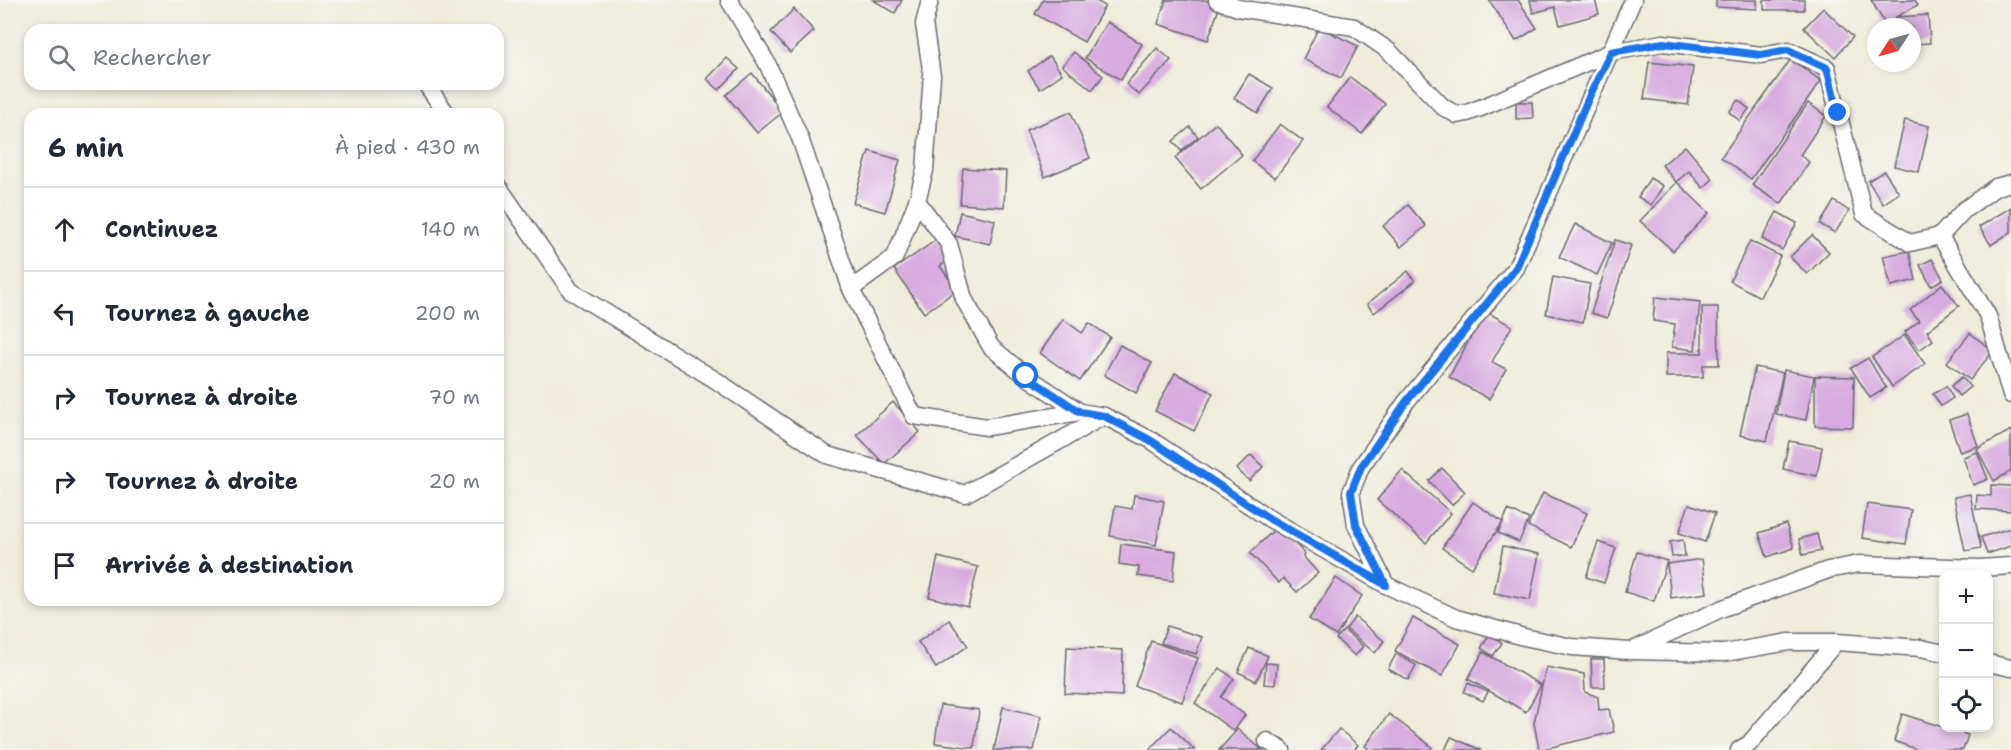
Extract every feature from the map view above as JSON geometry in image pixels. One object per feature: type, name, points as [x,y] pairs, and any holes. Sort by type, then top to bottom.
[{"type":"street","points":[[729,0],[767,63],[800,138],[850,289],[914,416],[987,427],[1080,412],[1104,416],[1150,440],[1270,519],[1386,585],[1456,618],[1524,637],[1572,647],[1630,651],[1724,653],[1789,642],[1836,642],[1921,648],[1939,652]]},
{"type":"street","points":[[850,289],[895,257],[917,201],[925,170],[932,76],[924,24],[930,0]]},
{"type":"street","points":[[1217,0],[1238,8],[1354,27],[1389,51],[1443,107],[1457,115],[1482,107],[1611,52],[1663,43],[1761,55],[1788,50],[1827,68],[1864,214],[1910,243],[1940,236],[1964,210],[1996,187],[2011,183]]},
{"type":"street","points":[[1386,585],[1356,525],[1351,492],[1361,467],[1406,402],[1516,268],[1633,0]]},
{"type":"street","points":[[430,90],[443,108]]},
{"type":"street","points":[[504,195],[572,291],[717,381],[827,455],[965,494],[1104,416]]},
{"type":"street","points":[[917,201],[949,244],[964,299],[991,347],[1026,376],[1080,412]]},
{"type":"street","points":[[1940,236],[1988,316],[2011,395]]},
{"type":"street","points":[[1630,651],[1723,608],[1828,570],[1859,564],[1980,568],[2011,566]]},
{"type":"street","points":[[1739,750],[1749,744],[1836,642]]},
{"type":"street","points":[[1993,664],[2011,668]]},
{"type":"street","points":[[1267,741],[1282,750]]},
{"type":"building","points":[[873,0],[902,0],[895,13]]},
{"type":"building","points":[[1043,0],[1095,0],[1105,6],[1084,42],[1035,14]]},
{"type":"building","points":[[1166,0],[1205,0],[1220,5],[1208,40],[1158,24]]},
{"type":"building","points":[[1489,0],[1518,0],[1537,28],[1516,41]]},
{"type":"building","points":[[1530,0],[1595,0],[1599,14],[1560,25],[1555,7],[1533,13]]},
{"type":"building","points":[[1716,0],[1757,0],[1757,9],[1716,7]]},
{"type":"building","points":[[1764,0],[1804,0],[1804,10],[1764,10]]},
{"type":"building","points":[[1871,0],[1915,0],[1918,5],[1894,18],[1882,18]]},
{"type":"building","points":[[1823,8],[1853,37],[1835,57],[1804,28]]},
{"type":"building","points":[[794,9],[814,31],[790,53],[771,32]]},
{"type":"building","points":[[1928,15],[1930,43],[1921,44],[1921,18],[1896,18]]},
{"type":"building","points":[[1107,22],[1142,44],[1121,80],[1085,58]]},
{"type":"building","points":[[1319,27],[1358,46],[1341,78],[1303,59]]},
{"type":"building","points":[[1157,48],[1171,60],[1139,95],[1126,84]]},
{"type":"building","points":[[1074,52],[1103,76],[1092,90],[1062,66]]},
{"type":"building","points":[[1050,56],[1062,74],[1040,89],[1028,71]]},
{"type":"building","points":[[727,58],[739,69],[719,90],[707,79]]},
{"type":"building","points":[[1791,59],[1821,81],[1751,179],[1721,157]]},
{"type":"building","points":[[1649,62],[1693,67],[1688,105],[1644,99]]},
{"type":"building","points":[[752,73],[783,112],[757,133],[726,95]]},
{"type":"building","points":[[1249,74],[1273,88],[1258,113],[1234,98]]},
{"type":"building","points":[[1350,77],[1385,104],[1362,134],[1327,107]]},
{"type":"building","points":[[1738,100],[1749,109],[1740,121],[1729,112]]},
{"type":"building","points":[[1516,102],[1532,102],[1533,118],[1516,119]]},
{"type":"building","points":[[1808,103],[1826,116],[1800,155],[1809,162],[1781,204],[1752,185]]},
{"type":"building","points":[[1071,112],[1090,158],[1045,177],[1026,130]]},
{"type":"building","points":[[1905,120],[1929,126],[1919,172],[1894,166]]},
{"type":"building","points":[[1216,123],[1242,155],[1201,189],[1175,158]]},
{"type":"building","points":[[1280,124],[1303,141],[1275,178],[1252,161]]},
{"type":"building","points":[[1190,127],[1198,137],[1181,151],[1173,141]]},
{"type":"building","points":[[1685,146],[1713,179],[1703,188],[1689,171],[1676,182],[1662,165]]},
{"type":"building","points":[[869,151],[900,160],[885,212],[853,203]]},
{"type":"building","points":[[963,168],[1006,171],[1004,207],[960,204]]},
{"type":"building","points":[[1884,171],[1899,193],[1883,204],[1868,181]]},
{"type":"building","points":[[1650,178],[1663,186],[1651,205],[1638,197]]},
{"type":"building","points":[[1677,182],[1709,213],[1673,251],[1640,221]]},
{"type":"building","points":[[1834,201],[1849,211],[1835,233],[1820,224]]},
{"type":"building","points":[[1408,205],[1426,226],[1401,247],[1383,226]]},
{"type":"building","points":[[2011,207],[2011,232],[1991,245],[1979,227]]},
{"type":"building","points":[[960,212],[995,220],[990,244],[955,236]]},
{"type":"building","points":[[1777,212],[1797,223],[1782,250],[1762,239]]},
{"type":"building","points":[[1575,224],[1612,243],[1597,275],[1559,257]]},
{"type":"building","points":[[1812,235],[1829,252],[1807,274],[1790,257]]},
{"type":"building","points":[[939,238],[952,258],[940,266],[957,290],[924,313],[894,269]]},
{"type":"building","points":[[1615,240],[1631,245],[1607,318],[1591,313]]},
{"type":"building","points":[[1750,241],[1780,256],[1760,297],[1730,281]]},
{"type":"building","points":[[1909,251],[1916,280],[1891,286],[1883,256]]},
{"type":"building","points":[[1932,259],[1943,279],[1931,286],[1920,265]]},
{"type":"building","points":[[1408,271],[1415,281],[1374,313],[1367,304]]},
{"type":"building","points":[[1553,277],[1590,284],[1583,322],[1546,314]]},
{"type":"building","points":[[1942,284],[1959,306],[1927,331],[1933,340],[1919,350],[1905,332],[1919,321],[1910,310]]},
{"type":"building","points":[[1655,297],[1700,302],[1695,350],[1672,347],[1675,324],[1653,321]]},
{"type":"building","points":[[1702,307],[1718,307],[1719,365],[1703,365],[1703,377],[1666,377],[1666,353],[1702,353]]},
{"type":"building","points":[[1485,311],[1512,326],[1492,362],[1506,369],[1489,399],[1449,377]]},
{"type":"building","points":[[1063,319],[1082,333],[1089,323],[1110,337],[1080,381],[1040,353]]},
{"type":"building","points":[[1970,333],[1993,351],[1970,380],[1947,362]]},
{"type":"building","points":[[1905,335],[1925,364],[1892,387],[1872,357]]},
{"type":"building","points":[[1120,345],[1152,363],[1136,393],[1104,375]]},
{"type":"building","points":[[1868,358],[1886,388],[1870,398],[1851,368]]},
{"type":"building","points":[[1755,367],[1783,373],[1767,441],[1740,435]]},
{"type":"building","points":[[1784,370],[1814,376],[1806,420],[1776,414]]},
{"type":"building","points":[[1175,373],[1213,393],[1194,431],[1155,411]]},
{"type":"building","points":[[1815,376],[1854,377],[1853,427],[1815,426]]},
{"type":"building","points":[[1962,377],[1970,387],[1959,396],[1951,386]]},
{"type":"building","points":[[1946,386],[1953,398],[1941,406],[1933,394]]},
{"type":"building","points":[[893,402],[920,432],[884,464],[857,435]]},
{"type":"building","points":[[1967,414],[1978,446],[1960,452],[1949,420]]},
{"type":"building","points":[[2011,430],[2011,471],[1994,481],[1977,449]]},
{"type":"building","points":[[1789,441],[1822,447],[1817,476],[1783,469]]},
{"type":"building","points":[[1977,452],[1988,479],[1973,485],[1963,457]]},
{"type":"building","points":[[1251,455],[1263,467],[1249,481],[1237,469]]},
{"type":"building","points":[[1442,468],[1465,492],[1452,505],[1429,481]]},
{"type":"building","points":[[1402,470],[1451,513],[1426,543],[1377,500]]},
{"type":"building","points":[[1991,485],[2011,486],[2011,511],[1976,509],[1977,495],[1991,496]]},
{"type":"building","points":[[1543,493],[1587,513],[1571,547],[1528,526]]},
{"type":"building","points":[[1970,494],[1981,548],[1965,551],[1954,497]]},
{"type":"building","points":[[1134,495],[1164,501],[1156,545],[1110,536],[1115,506],[1132,509]]},
{"type":"building","points":[[1473,502],[1503,522],[1472,568],[1442,548]]},
{"type":"building","points":[[1689,504],[1715,513],[1705,542],[1679,533]]},
{"type":"building","points":[[1867,504],[1911,510],[1906,544],[1862,538]]},
{"type":"building","points":[[1508,510],[1529,519],[1519,542],[1498,533]]},
{"type":"building","points":[[1786,524],[1794,548],[1767,557],[1759,533]]},
{"type":"building","points":[[1278,526],[1305,554],[1303,556],[1318,573],[1297,592],[1283,578],[1279,583],[1250,553]]},
{"type":"building","points":[[2011,528],[2011,546],[1987,554],[1981,537]]},
{"type":"building","points":[[1817,534],[1821,551],[1803,555],[1799,539]]},
{"type":"building","points":[[1683,540],[1685,556],[1672,557],[1670,542]]},
{"type":"building","points":[[1598,542],[1616,548],[1604,583],[1586,577]]},
{"type":"building","points":[[1121,544],[1176,551],[1173,581],[1138,576],[1139,567],[1119,564]]},
{"type":"building","points":[[1503,546],[1539,554],[1530,600],[1494,593]]},
{"type":"building","points":[[1637,552],[1667,561],[1654,601],[1625,592]]},
{"type":"building","points":[[938,557],[978,567],[968,607],[929,597]]},
{"type":"building","points":[[1702,559],[1707,593],[1671,598],[1667,564]]},
{"type":"building","points":[[1336,578],[1362,596],[1336,636],[1309,619]]},
{"type":"building","points":[[1355,617],[1384,641],[1375,653],[1346,629]]},
{"type":"building","points":[[1413,618],[1460,644],[1442,676],[1395,651]]},
{"type":"building","points":[[949,620],[968,646],[936,668],[918,642]]},
{"type":"building","points":[[1167,626],[1202,637],[1196,654],[1161,643]]},
{"type":"building","points":[[1344,630],[1363,646],[1355,656],[1336,639]]},
{"type":"building","points":[[1490,634],[1502,643],[1493,656],[1481,648]]},
{"type":"building","points":[[1151,641],[1198,658],[1182,702],[1135,686]]},
{"type":"building","points":[[1067,647],[1123,650],[1122,696],[1065,693]]},
{"type":"building","points":[[1249,648],[1268,656],[1256,681],[1238,672]]},
{"type":"building","points":[[1483,652],[1541,685],[1526,712],[1468,679]]},
{"type":"building","points":[[1396,654],[1416,665],[1408,680],[1388,669]]},
{"type":"building","points":[[1591,659],[1604,659],[1605,687],[1592,687]]},
{"type":"building","points":[[1266,663],[1277,664],[1275,685],[1264,684]]},
{"type":"building","points":[[1546,667],[1584,674],[1585,692],[1598,697],[1599,710],[1609,709],[1614,732],[1539,750],[1534,723]]},
{"type":"building","points":[[1220,668],[1234,679],[1221,697],[1245,715],[1234,731],[1195,703]]},
{"type":"building","points":[[1468,683],[1488,692],[1483,701],[1464,692]]},
{"type":"building","points":[[940,705],[979,710],[974,748],[935,743]]},
{"type":"building","points":[[1003,707],[1041,716],[1034,750],[994,750]]},
{"type":"building","points":[[1389,714],[1432,747],[1430,750],[1370,750],[1365,746]]},
{"type":"building","points":[[1902,714],[1939,726],[1939,732],[1959,732],[1968,735],[1963,750],[1918,750],[1894,741]]},
{"type":"building","points":[[1171,727],[1195,750],[1149,750]]},
{"type":"building","points":[[1238,729],[1262,750],[1219,750]]},
{"type":"building","points":[[1339,729],[1358,745],[1354,750],[1321,750]]},
{"type":"building","points":[[1451,737],[1481,750],[1445,750]]},
{"type":"route","points":[[1026,376],[1080,412],[1104,416],[1150,440],[1270,519],[1386,585],[1356,525],[1351,492],[1361,467],[1406,402],[1516,268],[1589,97],[1611,52],[1663,43],[1761,55],[1788,50],[1827,68],[1838,113]]}]
